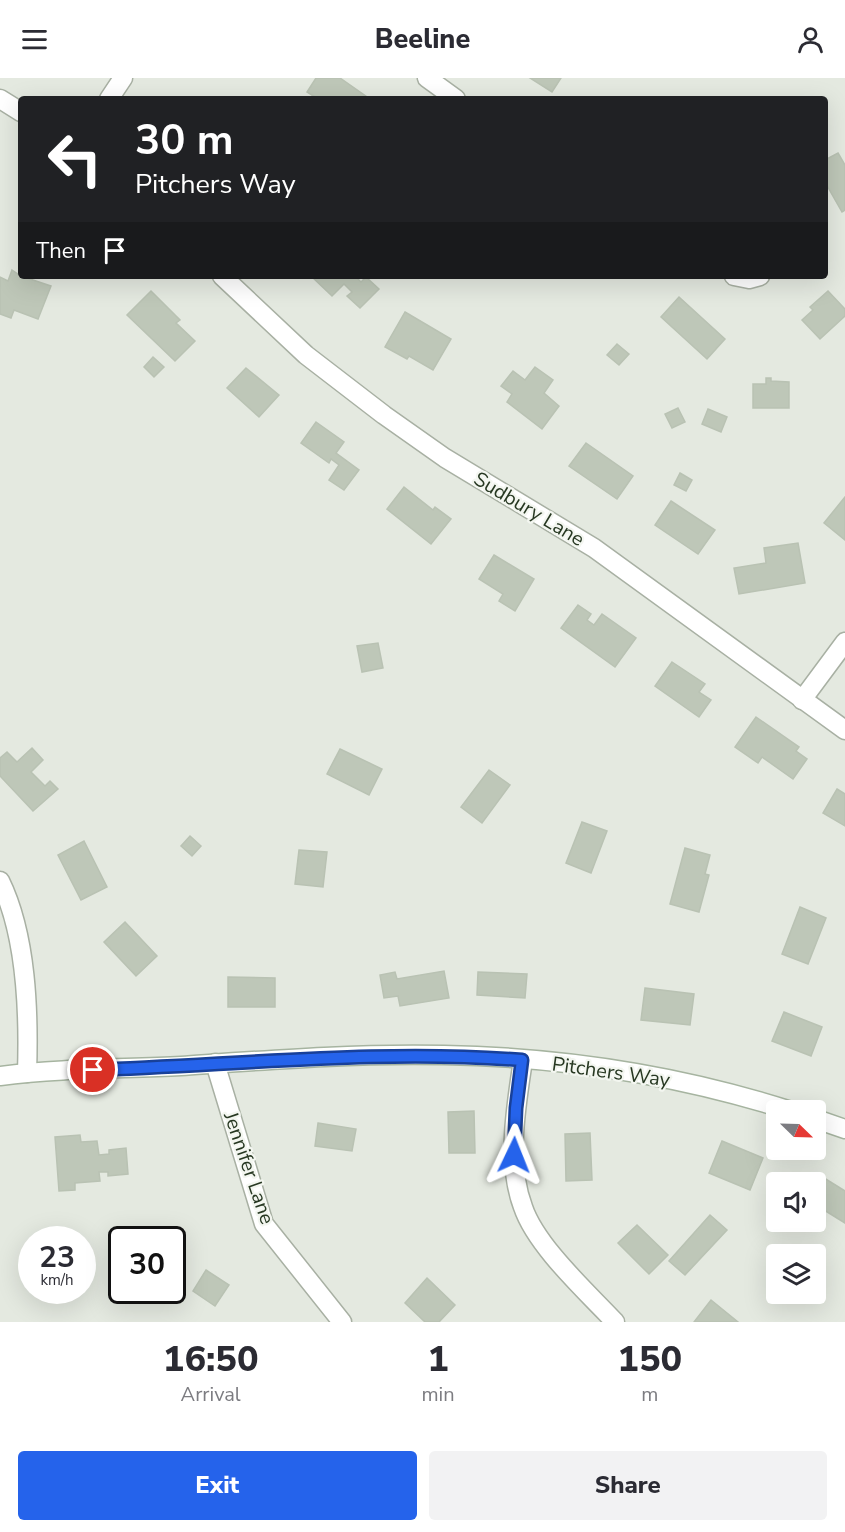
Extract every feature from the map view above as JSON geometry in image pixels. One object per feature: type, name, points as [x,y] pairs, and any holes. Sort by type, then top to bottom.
[{"type":"street","points":[[111,96],[123,78]]},
{"type":"street","points":[[427,78],[452,96]]},
{"type":"street","points":[[0,99],[18,109]]},
{"type":"street","name":"Sudbury Lane","points":[[225,279],[298,348],[384,415],[445,458],[594,548],[845,730]]},
{"type":"street","points":[[802,700],[845,642]]},
{"type":"street","points":[[0,881],[16,928],[24,981],[29,1023],[27,1073]]},
{"type":"street","name":"Pitchers Way","points":[[0,1076],[410,1055],[522,1060],[616,1071],[685,1083],[766,1104]]},
{"type":"street","points":[[522,1060],[516,1108],[514,1155],[518,1193],[523,1209],[537,1234],[615,1322]]},
{"type":"street","name":"Jennifer Lane","points":[[215,1064],[264,1224],[342,1322]]},
{"type":"street","points":[[826,1122],[845,1129]]},
{"type":"building","points":[[316,78],[340,78],[366,96],[313,96],[307,92]]},
{"type":"building","points":[[530,78],[561,78],[552,92]]},
{"type":"building","points":[[838,153],[845,165],[845,210],[842,212],[828,187],[828,158]]},
{"type":"building","points":[[12,270],[18,274],[18,279],[30,279],[51,286],[38,319],[14,310],[11,318],[0,314],[0,277],[8,281]]},
{"type":"building","points":[[314,279],[358,279],[361,282],[368,279],[379,289],[360,308],[347,296],[352,292],[344,284],[332,296]]},
{"type":"building","points":[[151,291],[180,320],[176,323],[195,341],[175,361],[127,315]]},
{"type":"building","points":[[828,291],[845,309],[845,316],[820,339],[802,320],[813,310],[810,307]]},
{"type":"building","points":[[679,297],[725,339],[707,359],[661,317]]},
{"type":"building","points":[[405,312],[451,339],[433,370],[409,356],[407,359],[385,347]]},
{"type":"building","points":[[617,344],[629,354],[619,365],[607,355]]},
{"type":"building","points":[[153,357],[164,367],[154,377],[144,367]]},
{"type":"building","points":[[535,367],[553,380],[544,393],[559,406],[542,429],[507,402],[512,394],[501,386],[513,371],[525,380]]},
{"type":"building","points":[[246,368],[279,395],[259,417],[227,388]]},
{"type":"building","points":[[766,378],[771,378],[771,381],[789,382],[789,408],[753,408],[753,384],[766,384]]},
{"type":"building","points":[[678,408],[685,422],[672,428],[665,414]]},
{"type":"building","points":[[708,409],[727,417],[721,432],[702,424]]},
{"type":"building","points":[[316,422],[344,442],[336,453],[359,470],[344,490],[329,480],[339,465],[331,459],[329,463],[301,443]]},
{"type":"building","points":[[586,443],[633,476],[617,499],[569,466]]},
{"type":"building","points":[[680,473],[692,480],[686,491],[674,485]]},
{"type":"building","points":[[404,487],[433,510],[435,507],[451,519],[431,544],[387,509]]},
{"type":"building","points":[[845,497],[845,540],[824,523]]},
{"type":"building","points":[[671,501],[715,530],[698,554],[655,525]]},
{"type":"building","points":[[798,543],[805,583],[739,594],[734,568],[766,563],[764,548]]},
{"type":"building","points":[[494,555],[534,579],[515,611],[499,601],[503,594],[479,579]]},
{"type":"building","points":[[578,605],[591,614],[587,620],[594,625],[602,614],[636,638],[615,667],[561,628]]},
{"type":"building","points":[[378,643],[383,668],[362,672],[357,646]]},
{"type":"building","points":[[672,662],[705,684],[699,692],[711,700],[699,717],[655,686]]},
{"type":"building","points":[[756,717],[799,747],[796,751],[807,759],[793,779],[762,757],[758,763],[735,747]]},
{"type":"building","points":[[32,748],[43,760],[31,772],[45,786],[50,781],[58,789],[33,811],[0,776],[0,758],[7,752],[17,762]]},
{"type":"building","points":[[340,749],[382,769],[369,795],[327,774]]},
{"type":"building","points":[[489,770],[510,785],[482,823],[461,807]]},
{"type":"building","points":[[837,789],[845,794],[845,826],[823,813]]},
{"type":"building","points":[[582,822],[607,831],[591,873],[566,863]]},
{"type":"building","points":[[190,836],[201,846],[192,856],[181,846]]},
{"type":"building","points":[[84,841],[107,887],[81,900],[58,855]]},
{"type":"building","points":[[685,848],[710,855],[705,874],[709,875],[699,912],[670,904]]},
{"type":"building","points":[[299,850],[327,852],[323,887],[295,884]]},
{"type":"building","points":[[800,907],[826,918],[808,964],[782,954]]},
{"type":"building","points":[[125,922],[157,956],[136,976],[104,942]]},
{"type":"building","points":[[444,971],[449,998],[400,1006],[398,996],[384,998],[380,975],[395,972],[397,979]]},
{"type":"building","points":[[478,972],[527,974],[525,998],[477,995]]},
{"type":"building","points":[[228,977],[275,978],[275,1007],[228,1007]]},
{"type":"building","points":[[645,988],[694,994],[690,1025],[641,1020]]},
{"type":"building","points":[[784,1012],[822,1027],[811,1056],[772,1041]]},
{"type":"building","points":[[474,1111],[475,1153],[449,1153],[448,1112]]},
{"type":"building","points":[[318,1123],[356,1129],[352,1151],[315,1146]]},
{"type":"building","points":[[590,1133],[592,1180],[566,1181],[565,1134]]},
{"type":"building","points":[[80,1135],[81,1142],[97,1141],[99,1155],[109,1154],[109,1150],[126,1148],[128,1174],[108,1176],[108,1172],[99,1172],[100,1181],[75,1183],[75,1190],[59,1191],[55,1137]]},
{"type":"building","points":[[722,1141],[763,1158],[750,1190],[709,1173]]},
{"type":"building","points":[[826,1179],[845,1191],[845,1223],[826,1211]]},
{"type":"building","points":[[710,1215],[727,1230],[685,1275],[669,1261]]},
{"type":"building","points":[[637,1225],[668,1255],[649,1274],[618,1243]]},
{"type":"building","points":[[206,1270],[229,1285],[215,1306],[193,1291]]},
{"type":"building","points":[[427,1278],[455,1305],[439,1322],[425,1322],[405,1303]]},
{"type":"building","points":[[711,1300],[738,1322],[694,1322]]},
{"type":"route","points":[[93,1070],[359,1056],[445,1055],[522,1060],[516,1108],[514,1155]]}]
